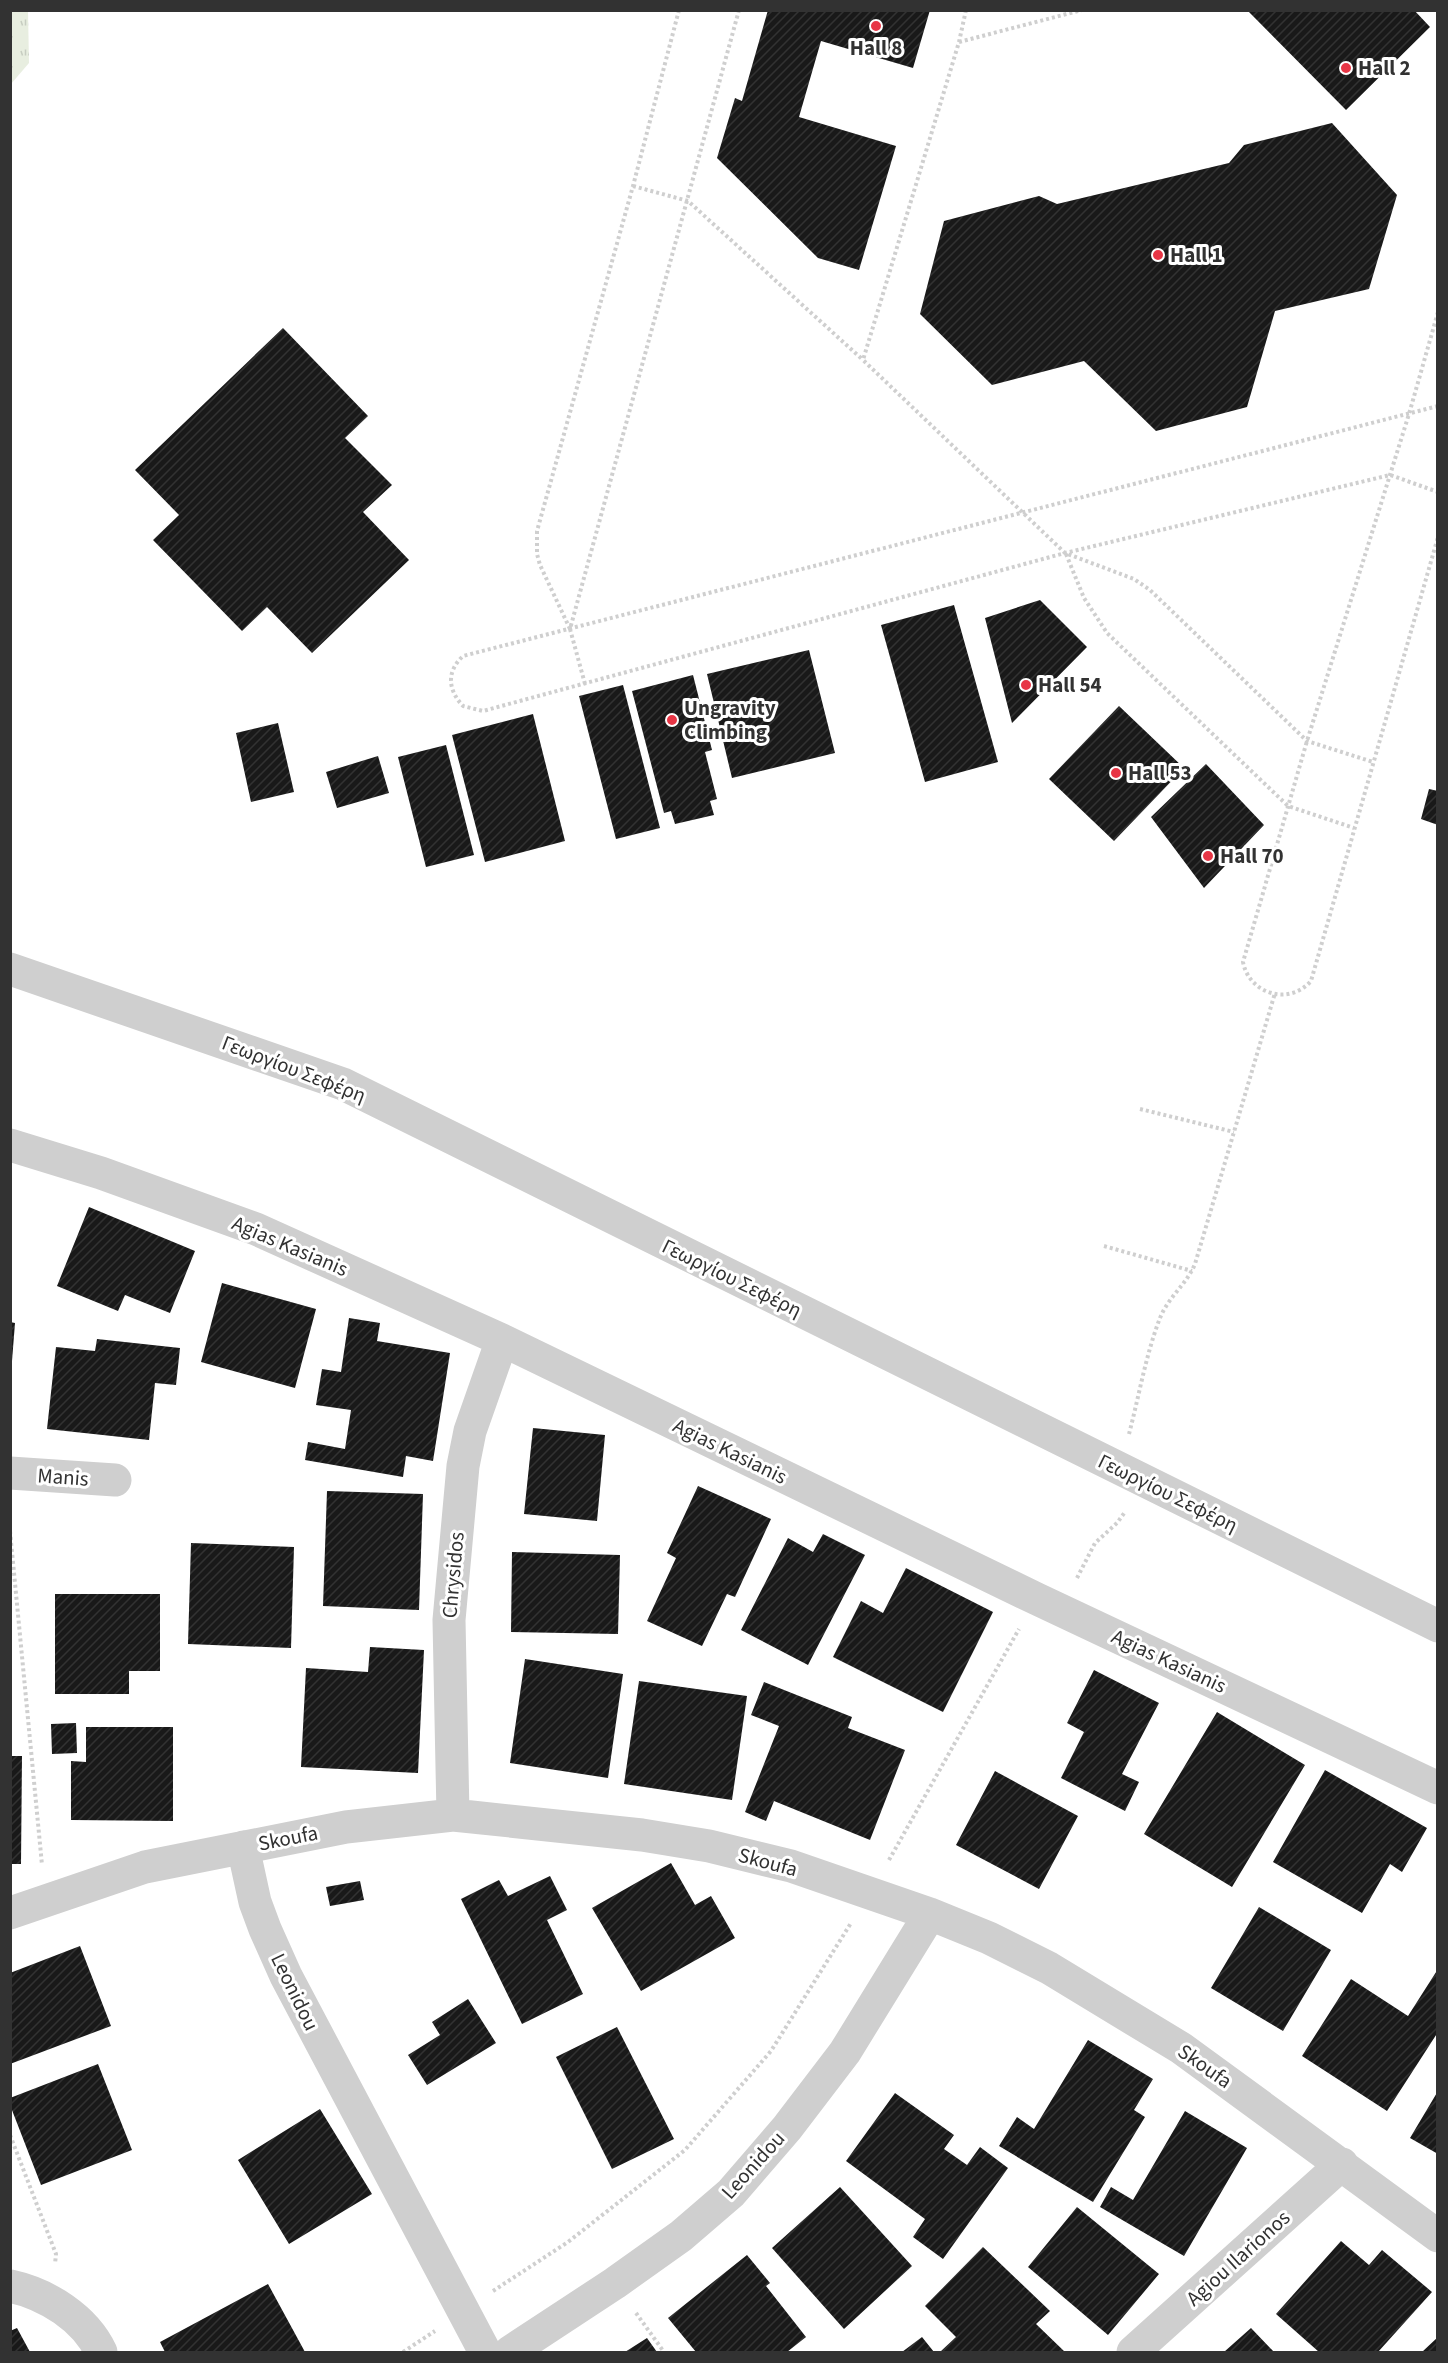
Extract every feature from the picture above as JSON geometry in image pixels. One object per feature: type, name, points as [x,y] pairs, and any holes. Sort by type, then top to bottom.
[{"type":"street","name":"Γεωργίου Σεφέρη","points":[[10,969],[343,1084],[1437,1626]]},
{"type":"street","name":"Agias Kasianis","points":[[10,1145],[101,1173],[256,1229],[502,1340],[1026,1594],[1437,1788]]},
{"type":"street","name":"Chrysidos","points":[[453,1815],[449,1620],[463,1466],[480,1398],[502,1340]]},
{"type":"street","name":"Manis","points":[[10,1473],[115,1480]]},
{"type":"street","name":"Skoufa","points":[[10,1913],[145,1868],[346,1827],[453,1815],[642,1835],[709,1846],[791,1866],[930,1914],[989,1938],[1049,1968],[1181,2048],[1342,2164],[1437,2236]]},
{"type":"street","name":"Leonidou","points":[[243,1847],[255,1902],[264,1929],[286,1976],[485,2352]]},
{"type":"street","name":"Leonidou","points":[[510,2352],[615,2283],[681,2236],[731,2193],[787,2128],[845,2052],[930,1914]]},
{"type":"street","name":"Agiou Ilarionos","points":[[1133,2352],[1342,2164]]},
{"type":"street","points":[[10,2286],[30,2290],[67,2312],[83,2327],[101,2352]]},
{"type":"path","points":[[585,684],[570,629],[540,565],[537,554],[537,531],[633,186],[679,10]]},
{"type":"path","points":[[570,629],[739,10]]},
{"type":"path","points":[[863,360],[959,42],[966,10]]},
{"type":"path","points":[[959,42],[1082,10]]},
{"type":"path","points":[[633,186],[688,201],[863,360],[1065,553],[1134,579],[1150,590],[1307,741],[1373,762]]},
{"type":"path","points":[[1437,312],[1409,414],[1307,741],[1243,962],[1249,978],[1264,989],[1286,995],[1294,994],[1311,981],[1437,537]]},
{"type":"path","points":[[1437,406],[463,656],[450,676],[453,693],[463,706],[483,711],[1065,553],[1390,475],[1437,492]]},
{"type":"path","points":[[1065,553],[1084,598],[1107,633],[1288,806],[1354,828]]},
{"type":"path","points":[[1128,1434],[1160,1319],[1173,1294],[1192,1271],[1275,993]]},
{"type":"path","points":[[1140,1108],[1234,1132]]},
{"type":"path","points":[[1104,1246],[1192,1271]]},
{"type":"path","points":[[1075,1582],[1095,1543],[1117,1523],[1146,1482]]},
{"type":"path","points":[[10,1531],[45,1901]]},
{"type":"path","points":[[403,2352],[568,2242],[685,2150],[771,2051],[870,1894],[1022,1625]]},
{"type":"path","points":[[10,2135],[56,2254],[50,2300]]},
{"type":"path","points":[[615,2283],[664,2352]]},
{"type":"green space","points":[[11,10],[28,11],[29,63],[11,84]]},
{"type":"building","points":[[768,10],[930,10],[913,68],[821,41],[799,117],[896,146],[859,270],[818,258],[717,158],[735,98],[742,101]]},
{"type":"building","name":"Hall 2","points":[[1247,10],[1414,10],[1430,27],[1346,110]]},
{"type":"building","name":"Hall 1","points":[[1332,123],[1397,195],[1369,289],[1275,311],[1247,407],[1156,431],[1084,361],[992,385],[920,314],[944,221],[1039,196],[1057,204],[1229,163],[1244,145]]},
{"type":"building","points":[[283,328],[368,416],[345,438],[392,485],[363,512],[409,560],[312,653],[267,607],[242,631],[153,540],[179,515],[135,470]]},
{"type":"building","name":"Hall 54","points":[[1040,600],[1087,647],[1012,723],[985,618]]},
{"type":"building","points":[[954,605],[998,762],[925,782],[881,625]]},
{"type":"building","points":[[809,650],[835,753],[732,778],[707,674]]},
{"type":"building","name":"Ungravity Climbing","points":[[693,675],[712,750],[705,752],[717,799],[710,801],[714,815],[675,824],[671,811],[664,813],[632,691]]},
{"type":"building","points":[[623,685],[660,828],[616,839],[579,696]]},
{"type":"building","name":"Hall 53","points":[[1119,706],[1184,768],[1114,841],[1049,779]]},
{"type":"building","points":[[533,714],[565,841],[485,862],[452,735]]},
{"type":"building","points":[[278,723],[294,792],[251,802],[236,733]]},
{"type":"building","points":[[446,745],[474,855],[426,867],[398,757]]},
{"type":"building","points":[[378,756],[389,793],[337,808],[326,772]]},
{"type":"building","name":"Hall 70","points":[[1206,764],[1264,825],[1204,888],[1151,817]]},
{"type":"building","points":[[1429,789],[1438,791],[1438,825],[1421,819]]},
{"type":"building","points":[[89,1207],[195,1251],[170,1313],[125,1295],[118,1311],[57,1286]]},
{"type":"building","points":[[222,1283],[316,1309],[295,1388],[201,1362]]},
{"type":"building","points":[[349,1318],[380,1323],[377,1341],[450,1353],[433,1461],[406,1456],[403,1477],[305,1460],[308,1442],[345,1449],[351,1410],[316,1405],[322,1369],[341,1372]]},
{"type":"building","points":[[10,1322],[15,1323],[12,1361],[10,1361]]},
{"type":"building","points":[[97,1339],[180,1348],[176,1385],[155,1383],[149,1440],[47,1429],[56,1347],[95,1351]]},
{"type":"building","points":[[533,1428],[605,1435],[597,1521],[524,1514]]},
{"type":"building","points":[[698,1486],[771,1519],[735,1597],[727,1594],[702,1646],[647,1621],[676,1558],[667,1553]]},
{"type":"building","points":[[327,1491],[423,1494],[419,1610],[323,1606]]},
{"type":"building","points":[[823,1534],[865,1555],[808,1665],[741,1630],[788,1538],[813,1552]]},
{"type":"building","points":[[191,1543],[294,1547],[291,1648],[188,1644]]},
{"type":"building","points":[[512,1552],[620,1555],[618,1634],[511,1632]]},
{"type":"building","points":[[906,1568],[993,1612],[943,1712],[833,1657],[861,1601],[883,1613]]},
{"type":"building","points":[[55,1594],[160,1594],[160,1671],[129,1671],[129,1694],[55,1694]]},
{"type":"building","points":[[370,1647],[424,1650],[418,1773],[301,1767],[306,1668],[368,1672]]},
{"type":"building","points":[[525,1659],[623,1674],[608,1778],[510,1763]]},
{"type":"building","points":[[1094,1670],[1159,1703],[1122,1774],[1139,1782],[1125,1811],[1061,1778],[1084,1732],[1067,1723]]},
{"type":"building","points":[[639,1681],[747,1696],[732,1800],[624,1784]]},
{"type":"building","points":[[764,1682],[852,1717],[848,1728],[905,1750],[870,1840],[774,1801],[766,1821],[745,1812],[779,1726],[751,1715]]},
{"type":"building","points":[[1217,1712],[1305,1765],[1232,1887],[1144,1834]]},
{"type":"building","points":[[76,1723],[77,1753],[52,1754],[51,1724]]},
{"type":"building","points":[[86,1727],[173,1727],[173,1821],[71,1820],[71,1761],[86,1762]]},
{"type":"building","points":[[10,1756],[22,1756],[21,1864],[10,1864]]},
{"type":"building","points":[[1325,1770],[1427,1828],[1402,1872],[1390,1864],[1362,1913],[1273,1862]]},
{"type":"building","points":[[995,1771],[1078,1816],[1039,1889],[956,1845]]},
{"type":"building","points":[[671,1863],[695,1905],[711,1896],[735,1938],[641,1991],[592,1908]]},
{"type":"building","points":[[550,1876],[567,1910],[547,1920],[583,1994],[522,2024],[461,1899],[499,1880],[508,1896]]},
{"type":"building","points":[[360,1881],[364,1900],[330,1906],[326,1887]]},
{"type":"building","points":[[1259,1907],[1331,1950],[1283,2031],[1211,1988]]},
{"type":"building","points":[[80,1946],[111,2026],[10,2064],[10,1973]]},
{"type":"building","points":[[1438,1969],[1438,2032],[1387,2111],[1302,2056],[1351,1979],[1408,2016]]},
{"type":"building","points":[[468,1999],[496,2043],[427,2085],[408,2055],[440,2035],[432,2022]]},
{"type":"building","points":[[617,2027],[674,2139],[612,2169],[556,2057]]},
{"type":"building","points":[[1088,2040],[1153,2079],[1134,2110],[1145,2117],[1093,2202],[999,2146],[1017,2117],[1034,2129]]},
{"type":"building","points":[[98,2064],[132,2150],[41,2185],[10,2105],[10,2098]]},
{"type":"building","points":[[1438,2091],[1438,2154],[1410,2138]]},
{"type":"building","points":[[895,2093],[954,2135],[944,2149],[967,2165],[980,2147],[1008,2168],[943,2259],[913,2237],[925,2219],[846,2161]]},
{"type":"building","points":[[320,2109],[372,2194],[289,2244],[238,2160]]},
{"type":"building","points":[[1185,2111],[1247,2148],[1184,2256],[1100,2207],[1111,2187],[1133,2200]]},
{"type":"building","points":[[840,2187],[912,2266],[844,2329],[772,2248]]},
{"type":"building","points":[[1077,2207],[1159,2274],[1108,2335],[1028,2267]]},
{"type":"building","points":[[1341,2241],[1369,2265],[1382,2250],[1432,2292],[1378,2352],[1319,2352],[1276,2314]]},
{"type":"building","points":[[983,2247],[1050,2311],[1036,2324],[1065,2352],[940,2352],[956,2337],[925,2306]]},
{"type":"building","points":[[747,2255],[770,2283],[766,2286],[806,2337],[787,2352],[696,2352],[668,2318]]},
{"type":"building","points":[[268,2284],[305,2352],[165,2352],[160,2342]]},
{"type":"building","points":[[17,2328],[30,2352],[10,2352],[10,2331]]},
{"type":"building","points":[[1251,2328],[1274,2352],[1224,2352]]},
{"type":"building","points":[[922,2337],[934,2352],[902,2352]]},
{"type":"building","points":[[1438,2337],[1438,2352],[1422,2352]]},
{"type":"building","points":[[647,2338],[657,2352],[625,2352]]},
{"type":"place","name":"Hall 8","points":[[876,26]]},
{"type":"place","name":"Hall 2","points":[[1346,68]]},
{"type":"place","name":"Hall 1","points":[[1158,255]]},
{"type":"place","name":"Hall 54","points":[[1026,685]]},
{"type":"place","name":"Ungravity Climbing","points":[[672,720]]},
{"type":"place","name":"Hall 53","points":[[1116,773]]},
{"type":"place","name":"Hall 70","points":[[1208,856]]}]
